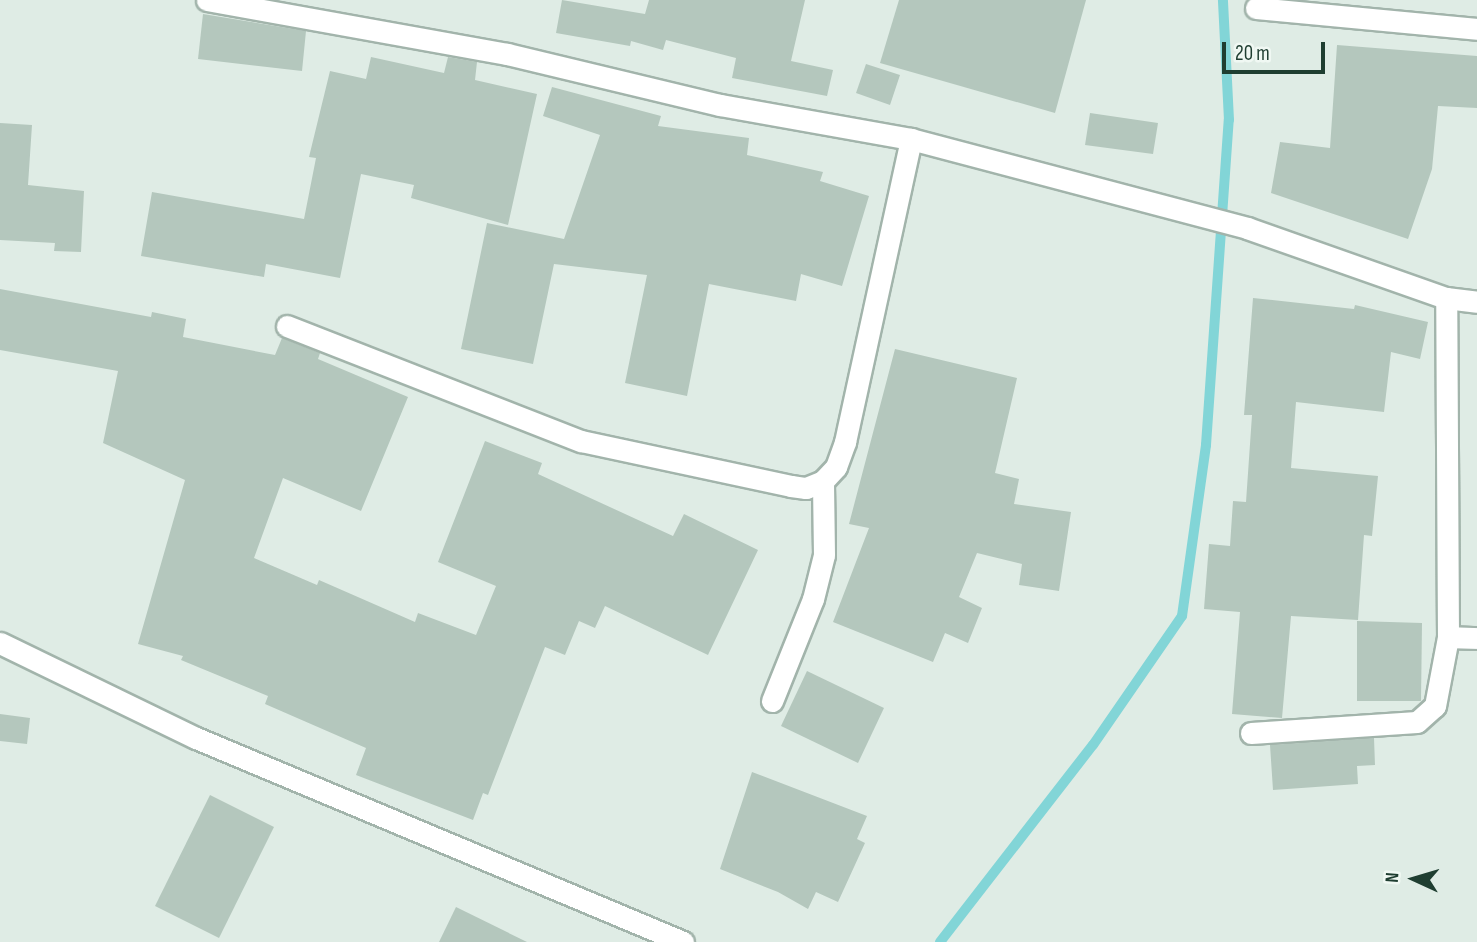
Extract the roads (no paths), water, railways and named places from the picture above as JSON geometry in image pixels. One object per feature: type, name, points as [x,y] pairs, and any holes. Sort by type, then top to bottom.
[{"type":"street","points":[[207,0],[256,4],[507,54],[720,105],[911,139],[1247,228],[1446,298],[1477,302]]},
{"type":"street","points":[[1256,8],[1477,29]]},
{"type":"street","points":[[287,326],[581,440],[806,488],[823,481],[836,467],[845,442],[911,139]]},
{"type":"street","points":[[1251,733],[1417,722],[1435,706],[1448,637],[1446,298]]},
{"type":"street","points":[[772,701],[813,599],[824,555],[823,481]]},
{"type":"street","points":[[1448,637],[1477,638]]},
{"type":"street","points":[[0,643],[196,738],[683,942]]},
{"type":"waterway","points":[[940,942],[1093,745],[1182,616],[1206,445],[1229,120],[1223,0]]}]
